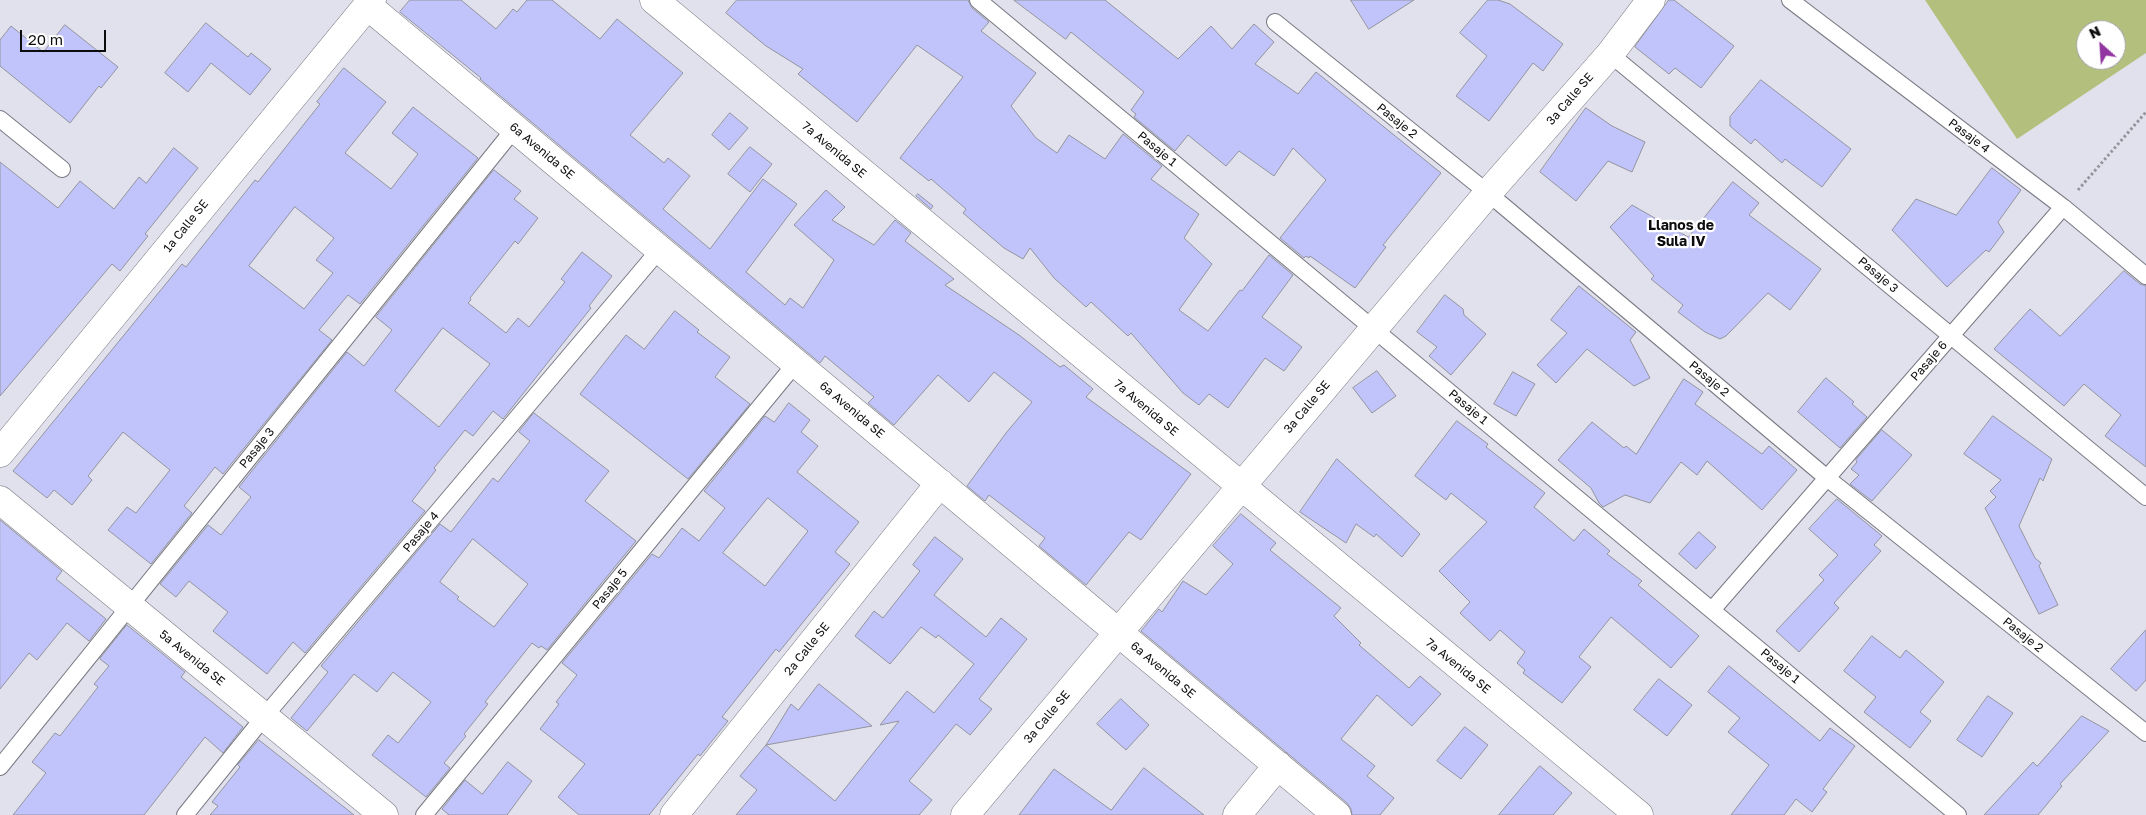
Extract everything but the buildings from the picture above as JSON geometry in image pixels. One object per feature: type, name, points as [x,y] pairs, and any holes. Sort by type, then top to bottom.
[{"type":"street","name":"7a Avenida SE","points":[[654,0],[1639,815]]},
{"type":"street","name":"3a Calle SE","points":[[965,815],[1488,193],[1610,54],[1651,0]]},
{"type":"street","name":"6a Avenida SE","points":[[370,3],[515,128],[1337,815]]},
{"type":"street","name":"1a Calle SE","points":[[0,453],[370,3]]},
{"type":"street","name":"2a Calle SE","points":[[674,815],[940,483]]},
{"type":"street","name":"5a Avenida SE","points":[[0,500],[384,815]]},
{"type":"street","points":[[1237,815],[1278,765]]},
{"type":"lane","name":"Pasaje 1","points":[[978,0],[1958,815]]},
{"type":"lane","name":"Pasaje 4","points":[[1790,0],[2063,207],[2146,276]]},
{"type":"lane","name":"Pasaje 2","points":[[1275,22],[1488,193],[1827,478],[2146,733]]},
{"type":"lane","name":"Pasaje 3","points":[[1610,54],[2146,497]]},
{"type":"lane","points":[[0,118],[62,169]]},
{"type":"lane","name":"Pasaje 3","points":[[0,767],[515,128]]},
{"type":"lane","name":"Pasaje 6","points":[[1712,610],[2063,207]]},
{"type":"lane","name":"Pasaje 4","points":[[185,815],[264,717],[660,249]]},
{"type":"lane","name":"Pasaje 5","points":[[424,815],[796,363]]},
{"type":"path","points":[[2063,207],[2146,112]]},
{"type":"green space","points":[[1925,0],[2146,0],[2146,53],[2126,66],[2126,20],[2076,20],[2076,70],[2120,70],[2017,139]]},
{"type":"district","name":"Llanos de Sula IV","points":[[1681,234]]}]
